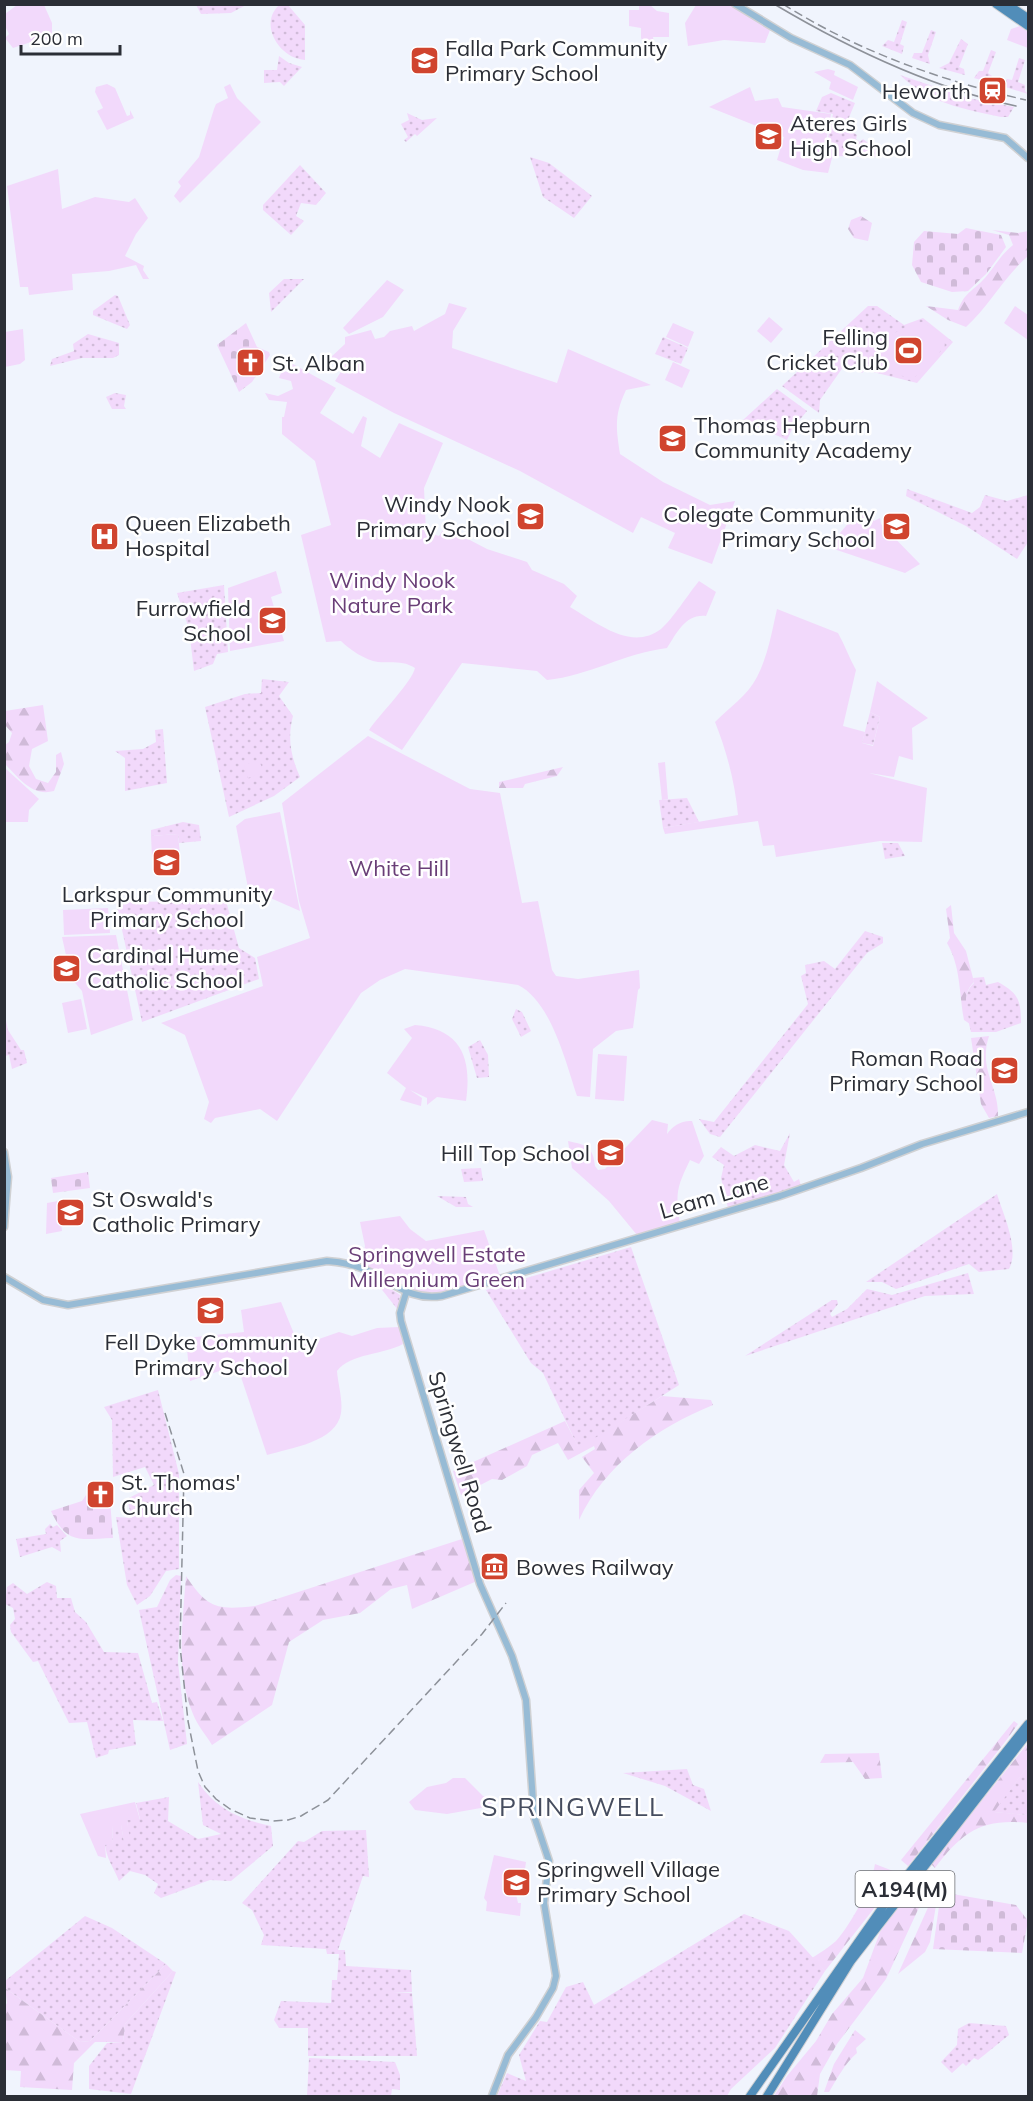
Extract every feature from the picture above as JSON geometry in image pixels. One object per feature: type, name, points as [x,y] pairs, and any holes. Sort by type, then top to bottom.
[{"type":"highway","points":[[996,4],[1029,26]]},
{"type":"highway","points":[[1007,4],[1029,18]]},
{"type":"highway","name":"A194(M)","points":[[750,2097],[889,1898],[1029,1724]]},
{"type":"highway","name":"A194(M)","points":[[766,2097],[851,1961],[1029,1733]]},
{"type":"highway","name":"A194(M)","points":[[756,2097],[810,2008]]},
{"type":"main road","points":[[735,4],[791,38],[850,65],[913,112],[939,124],[1005,138],[1029,158]]},
{"type":"main road","name":"Leam Lane","points":[[406,1293],[426,1297],[446,1296],[780,1196],[859,1169],[922,1144],[1029,1112]]},
{"type":"main road","points":[[4,1152],[8,1177],[4,1227]]},
{"type":"main road","points":[[4,1277],[43,1300],[68,1305],[323,1261],[361,1268],[406,1293]]},
{"type":"main road","name":"Springwell Road","points":[[406,1293],[401,1321],[480,1584],[512,1656],[526,1700],[534,1816],[549,1862],[544,1903],[556,1976],[553,1988],[536,2017],[508,2055],[492,2097]]},
{"type":"green space","points":[[17,5],[44,5],[52,23],[52,39],[40,39],[13,48],[5,38],[9,34],[5,26],[5,14]]},
{"type":"green space","points":[[196,5],[246,5],[231,13],[201,14]]},
{"type":"green space","points":[[279,5],[288,5],[305,25],[305,60],[287,54],[275,40],[271,31],[271,22],[273,13]]},
{"type":"green space","points":[[639,5],[650,5],[657,11],[669,13],[669,37],[653,37],[655,48],[646,47],[641,38],[641,28],[629,26],[629,10],[639,10]]},
{"type":"green space","points":[[696,5],[731,5],[770,30],[765,43],[724,40],[688,46],[685,23]]},
{"type":"green space","points":[[902,20],[907,22],[900,44],[904,46],[902,54],[882,46],[888,40],[894,42]]},
{"type":"green space","points":[[1020,26],[1028,32],[1028,48],[1007,40],[1011,29]]},
{"type":"green space","points":[[931,30],[936,32],[928,55],[930,64],[912,58],[914,53],[922,53]]},
{"type":"green space","points":[[961,39],[968,44],[959,67],[964,69],[965,75],[939,68],[949,63]]},
{"type":"green space","points":[[991,50],[996,52],[988,73],[992,76],[991,83],[974,78],[979,71],[983,71]]},
{"type":"green space","points":[[279,56],[289,63],[302,67],[284,86],[280,82],[264,83],[264,70],[277,70]]},
{"type":"green space","points":[[1019,58],[1025,60],[1018,82],[1025,85],[1025,91],[1028,94],[1002,86],[1007,79],[1012,80]]},
{"type":"green space","points":[[828,69],[835,71],[834,75],[858,87],[853,100],[829,89],[831,82],[814,72]]},
{"type":"green space","points":[[900,75],[968,98],[1014,107],[1008,117],[960,108],[923,92]]},
{"type":"green space","points":[[107,84],[115,88],[127,116],[130,115],[130,110],[134,118],[107,130],[97,111],[103,108],[95,92],[96,87]]},
{"type":"green space","points":[[230,84],[237,98],[261,122],[180,203],[174,196],[181,186],[178,182],[199,157],[216,104],[228,98],[224,87]]},
{"type":"green space","name":"Ateres Girls High School","points":[[750,87],[755,101],[778,98],[782,107],[831,114],[826,142],[835,147],[828,173],[803,170],[777,160],[784,137],[709,107]]},
{"type":"green space","points":[[831,93],[855,103],[845,127],[857,135],[856,139],[860,142],[863,139],[879,152],[878,157],[834,156],[837,147],[827,142],[833,114],[816,111],[822,97]]},
{"type":"green space","points":[[407,113],[422,120],[437,118],[417,136],[415,134],[406,142],[404,140],[408,137],[401,124],[409,120]]},
{"type":"green space","points":[[530,157],[549,163],[592,196],[574,218],[543,197]]},
{"type":"green space","points":[[300,165],[326,193],[316,205],[301,203],[296,216],[304,221],[291,235],[263,210],[263,205]]},
{"type":"green space","points":[[58,169],[62,209],[95,197],[129,202],[135,198],[148,218],[136,234],[125,256],[144,266],[143,270],[149,279],[143,279],[136,265],[109,271],[72,274],[73,290],[29,295],[28,287],[20,287],[7,186]]},
{"type":"green space","points":[[861,216],[872,223],[868,241],[854,238],[848,229],[851,220]]},
{"type":"green space","points":[[966,228],[1001,235],[1006,247],[986,274],[968,291],[952,292],[921,282],[912,265],[914,242],[924,231],[958,234]]},
{"type":"green space","points":[[992,230],[1018,233],[1028,231],[1028,256],[1011,273],[982,310],[966,327],[948,320],[926,306],[958,310],[965,297],[1013,245],[1009,235]]},
{"type":"green space","points":[[284,279],[304,279],[271,312],[269,293]]},
{"type":"green space","points":[[387,280],[404,290],[383,317],[349,334],[343,328]]},
{"type":"green space","points":[[115,295],[118,296],[130,325],[127,329],[93,315],[93,311]]},
{"type":"green space","points":[[449,303],[467,308],[453,331],[452,348],[557,383],[568,349],[651,385],[626,390],[619,407],[617,422],[620,454],[663,482],[710,505],[735,501],[712,564],[668,548],[675,533],[641,517],[633,533],[520,471],[394,413],[335,381],[344,367],[330,358],[345,344],[345,337],[371,330],[375,339],[384,337],[390,331],[412,326],[414,331],[445,314]]},
{"type":"green space","points":[[868,306],[877,306],[904,325],[923,318],[953,342],[917,383],[865,370],[862,373],[846,363],[820,400],[819,413],[782,386]]},
{"type":"green space","points":[[1015,306],[1028,315],[1028,340],[1004,323]]},
{"type":"green space","points":[[769,317],[783,329],[771,343],[757,331]]},
{"type":"green space","name":"Felling Cricket Club","points":[[922,322],[936,330],[945,345],[927,369],[913,378],[877,371],[873,364],[881,340],[906,327]]},
{"type":"green space","points":[[246,323],[257,347],[269,352],[270,355],[252,382],[239,392],[217,345]]},
{"type":"green space","points":[[673,323],[694,332],[688,347],[666,337]]},
{"type":"green space","points":[[23,329],[25,360],[20,364],[5,367],[5,332]]},
{"type":"green space","points":[[88,334],[119,343],[119,355],[113,358],[82,358],[50,366],[52,359],[74,351],[73,344]]},
{"type":"green space","points":[[663,337],[688,348],[681,364],[655,354]]},
{"type":"green space","points":[[673,362],[690,370],[682,388],[665,380]]},
{"type":"green space","name":"Windy Nook Nature Park","points":[[291,363],[336,388],[320,413],[353,434],[363,416],[367,418],[361,446],[380,458],[399,423],[443,443],[424,488],[426,532],[439,536],[445,527],[487,549],[527,562],[532,570],[564,584],[577,596],[570,607],[602,627],[626,636],[650,635],[661,629],[699,581],[716,592],[706,616],[687,621],[667,648],[562,678],[547,680],[537,671],[462,663],[402,750],[369,730],[402,690],[415,668],[401,663],[368,659],[341,641],[326,642],[301,535],[331,525],[315,461],[282,434],[282,417],[284,417],[287,402],[269,400],[265,393],[278,396],[293,389],[291,381],[279,378],[282,370],[287,372]]},
{"type":"green space","points":[[777,389],[807,411],[792,429],[787,440],[743,420]]},
{"type":"green space","points":[[115,393],[126,395],[124,406],[126,409],[112,409],[106,397]]},
{"type":"green space","points":[[907,489],[972,513],[980,507],[985,495],[1007,501],[1028,495],[1028,542],[1017,559],[966,526],[906,496]]},
{"type":"green space","points":[[868,511],[874,521],[880,518],[881,524],[920,564],[905,573],[828,547],[858,512],[862,514]]},
{"type":"green space","points":[[276,571],[282,593],[271,597],[284,641],[230,651],[228,588]]},
{"type":"green space","points":[[224,585],[228,652],[217,654],[213,664],[194,671],[189,629],[177,593]]},
{"type":"green space","points":[[777,609],[838,633],[856,670],[843,726],[865,732],[862,743],[873,746],[880,717],[870,712],[877,681],[928,718],[912,728],[913,760],[899,756],[894,777],[869,773],[927,788],[922,842],[880,841],[776,857],[774,845],[763,846],[758,821],[665,834],[663,828],[738,815],[730,768],[715,722],[743,695],[757,677],[767,652]]},
{"type":"green space","points":[[262,679],[289,682],[279,696],[293,716],[290,732],[291,747],[300,777],[274,796],[229,817],[205,707],[245,694],[261,693]]},
{"type":"green space","points":[[43,705],[48,741],[32,749],[29,766],[36,779],[48,783],[56,772],[56,755],[61,752],[64,764],[54,791],[46,792],[26,785],[4,763],[5,745],[9,742],[12,733],[5,725],[5,711]]},
{"type":"green space","points":[[870,712],[880,717],[873,745],[862,743]]},
{"type":"green space","points":[[163,729],[167,783],[125,791],[125,758],[115,751],[143,749],[156,742],[155,730]]},
{"type":"green space","name":"White Hill","points":[[368,736],[470,789],[500,793],[522,903],[538,901],[552,970],[556,976],[578,979],[639,970],[640,988],[633,1028],[616,1031],[593,1049],[590,1097],[577,1096],[556,1034],[540,1004],[530,993],[518,985],[405,969],[380,980],[361,993],[277,1121],[260,1109],[215,1118],[211,1123],[204,1119],[209,1102],[185,1035],[161,1023],[263,986],[257,957],[310,938],[299,901],[282,803]]},
{"type":"green space","points":[[259,760],[264,773],[248,778],[244,765]]},
{"type":"green space","points":[[665,762],[668,799],[662,800],[658,763]]},
{"type":"green space","points":[[563,767],[557,776],[525,784],[523,788],[499,788],[499,782]]},
{"type":"green space","points":[[5,768],[39,799],[29,810],[28,822],[5,822]]},
{"type":"green space","points":[[687,798],[699,822],[663,828],[659,800]]},
{"type":"green space","points":[[280,812],[300,911],[248,888],[236,826],[245,819]]},
{"type":"green space","points":[[183,822],[199,825],[201,841],[179,843],[178,834],[151,836],[151,830]]},
{"type":"green space","points":[[178,834],[180,855],[152,857],[151,836]]},
{"type":"green space","points":[[882,843],[898,843],[905,856],[885,859]]},
{"type":"green space","points":[[226,901],[239,948],[255,958],[259,979],[142,1022],[116,902]]},
{"type":"green space","points":[[951,905],[954,933],[966,951],[974,982],[966,997],[970,1024],[964,1020],[955,961],[947,943],[950,938],[946,909]]},
{"type":"green space","points":[[108,908],[110,933],[64,935],[63,910]]},
{"type":"green space","points":[[865,931],[883,937],[883,943],[867,953],[720,1137],[710,1134],[699,1119],[714,1122],[808,1004],[801,976],[806,973],[805,965],[824,961],[835,969]]},
{"type":"green space","points":[[116,935],[133,1020],[91,1035],[82,991],[71,978],[62,937]]},
{"type":"green space","points":[[984,977],[986,985],[998,982],[1014,994],[1019,1003],[1021,1023],[996,1032],[971,1032],[966,1006],[967,994],[974,983],[973,978]]},
{"type":"green space","points":[[81,999],[87,1029],[68,1033],[62,1003]]},
{"type":"green space","points":[[516,1009],[522,1012],[531,1031],[521,1037],[512,1019]]},
{"type":"green space","points":[[4,1011],[8,1030],[21,1050],[24,1050],[27,1063],[12,1069],[9,1055],[5,1056]]},
{"type":"green space","points":[[415,1025],[444,1033],[460,1049],[467,1072],[466,1101],[437,1097],[427,1105],[427,1098],[410,1090],[422,1098],[421,1106],[400,1100],[406,1088],[387,1073],[412,1038],[404,1029]]},
{"type":"green space","points":[[989,1036],[986,1048],[987,1068],[998,1116],[989,1118],[981,1104],[971,1038]]},
{"type":"green space","points":[[480,1040],[488,1055],[489,1077],[477,1078],[468,1047]]},
{"type":"green space","points":[[598,1054],[627,1056],[624,1101],[595,1099]]},
{"type":"green space","points":[[652,1120],[668,1124],[667,1134],[678,1124],[692,1121],[704,1156],[699,1164],[690,1160],[682,1177],[678,1190],[680,1223],[637,1235],[609,1201],[572,1168],[568,1141],[588,1147],[598,1170],[605,1169]]},
{"type":"green space","points":[[790,1133],[784,1165],[794,1182],[799,1179],[801,1186],[728,1208],[721,1178],[724,1165],[712,1157],[721,1147],[734,1156],[755,1145],[780,1151]]},
{"type":"green space","points":[[481,1168],[483,1181],[464,1182],[461,1169]]},
{"type":"green space","points":[[88,1172],[90,1188],[53,1193],[51,1178]]},
{"type":"green space","points":[[997,1194],[1012,1242],[1012,1261],[1009,1269],[979,1272],[969,1264],[896,1289],[882,1282],[866,1282]]},
{"type":"green space","points":[[437,1196],[466,1197],[468,1204],[473,1207],[456,1207]]},
{"type":"green space","points":[[58,1201],[62,1231],[46,1234],[47,1203]]},
{"type":"green space","name":"Springwell Estate Millennium Green","points":[[400,1216],[410,1229],[426,1241],[484,1230],[500,1276],[449,1291],[423,1293],[397,1285],[361,1264],[365,1246],[360,1222]]},
{"type":"green space","points":[[631,1247],[679,1385],[579,1449],[543,1373],[531,1363],[486,1290]]},
{"type":"green space","points":[[968,1273],[974,1294],[925,1296],[745,1356],[832,1300],[837,1300],[838,1304],[830,1314],[832,1317],[847,1309],[867,1289],[892,1295]]},
{"type":"green space","points":[[381,1282],[400,1295],[398,1310],[379,1286]]},
{"type":"green space","points":[[281,1302],[299,1346],[339,1332],[352,1336],[377,1328],[399,1327],[403,1344],[359,1357],[343,1365],[337,1371],[341,1413],[338,1423],[331,1431],[311,1442],[267,1455],[237,1365],[190,1381],[186,1338],[244,1332],[241,1310]]},
{"type":"green space","points":[[158,1390],[179,1474],[179,1569],[166,1571],[150,1596],[137,1605],[127,1585],[116,1517],[132,1518],[127,1499],[154,1485],[145,1467],[113,1477],[112,1420],[104,1407]]},
{"type":"green space","points":[[662,1396],[711,1400],[713,1405],[672,1425],[635,1450],[603,1482],[579,1520],[579,1490],[594,1473],[582,1457],[595,1449],[594,1446],[568,1460],[558,1443],[532,1455],[527,1466],[502,1480],[492,1479],[461,1495],[453,1471],[565,1421],[579,1448]]},
{"type":"green space","points":[[92,1486],[109,1487],[113,1538],[75,1538],[63,1530],[51,1511],[82,1501]]},
{"type":"green space","points":[[50,1524],[53,1527],[57,1525],[67,1536],[60,1541],[61,1552],[52,1547],[20,1557],[16,1539],[46,1534],[45,1529]]},
{"type":"green space","points":[[462,1539],[477,1581],[412,1609],[407,1585],[391,1589],[360,1613],[323,1620],[289,1642],[272,1705],[212,1745],[195,1718],[187,1698],[184,1681],[182,1628],[186,1576],[201,1595],[214,1605],[231,1608],[255,1606]]},
{"type":"green space","points":[[176,1575],[181,1576],[178,1662],[187,1744],[170,1750],[139,1610],[157,1607],[170,1580]]},
{"type":"green space","points":[[47,1582],[56,1586],[57,1598],[71,1598],[75,1612],[86,1622],[104,1652],[138,1653],[152,1703],[157,1702],[163,1721],[133,1720],[136,1745],[109,1750],[108,1754],[96,1758],[87,1722],[69,1723],[38,1661],[33,1662],[11,1632],[10,1625],[15,1619],[13,1608],[5,1604],[7,1587],[13,1583],[27,1594]]},
{"type":"green space","points":[[1014,1721],[1018,1724],[1005,1742],[908,1866],[901,1860]]},
{"type":"green space","points":[[1028,1743],[1028,1766],[994,1812],[1028,1815],[1028,1823],[998,1823],[974,1830],[954,1845],[935,1868],[931,1864]]},
{"type":"green space","points":[[879,1753],[882,1778],[865,1779],[853,1762],[820,1763],[825,1754]]},
{"type":"green space","points":[[1028,1766],[1028,1815],[993,1812]]},
{"type":"green space","points":[[687,1769],[693,1785],[704,1789],[711,1811],[665,1786],[623,1773]]},
{"type":"green space","points":[[453,1778],[465,1778],[483,1796],[489,1798],[492,1806],[447,1814],[415,1810],[409,1802],[427,1787],[446,1783]]},
{"type":"green space","points":[[198,1782],[213,1800],[230,1812],[271,1826],[273,1846],[231,1881],[210,1880],[161,1898],[154,1893],[158,1884],[145,1875],[130,1871],[119,1881],[105,1844],[112,1844],[113,1824],[121,1825],[124,1841],[129,1840],[127,1820],[140,1819],[136,1803],[169,1797],[168,1821],[198,1839],[221,1834],[203,1825]]},
{"type":"green space","points":[[135,1802],[140,1820],[127,1820],[130,1840],[124,1842],[121,1825],[113,1825],[112,1844],[105,1845],[106,1858],[98,1856],[80,1814]]},
{"type":"green space","points":[[366,1830],[369,1877],[363,1876],[338,1950],[345,1950],[346,1966],[411,1970],[412,1992],[393,1992],[412,1993],[417,2056],[308,2056],[308,2028],[279,2028],[274,2020],[281,2001],[331,2003],[332,1980],[337,1980],[339,1954],[327,1954],[326,1949],[261,1945],[264,1935],[252,1910],[242,1903],[298,1841],[304,1842],[322,1831]]},
{"type":"green space","points":[[494,1855],[526,1862],[523,1883],[518,1883],[516,1894],[518,1903],[521,1903],[520,1916],[486,1911],[487,1902],[484,1898]]},
{"type":"green space","points":[[875,1864],[901,1874],[825,1971],[812,1958],[836,1941],[848,1925],[865,1894]]},
{"type":"green space","points":[[916,1881],[923,1884],[922,1901],[886,1979],[837,2044],[820,2074],[817,2096],[774,2096],[787,2076],[816,2041],[832,2014],[863,1978],[880,1932]]},
{"type":"green space","points":[[935,1892],[938,1893],[930,1942],[925,1952],[898,1974]]},
{"type":"green space","points":[[941,1892],[1016,1905],[1028,1921],[1022,1953],[933,1949]]},
{"type":"green space","points":[[744,1914],[789,1931],[825,1971],[775,2048],[731,2089],[727,2096],[497,2096],[507,2073],[526,2081],[519,2055],[540,2021],[547,2022],[566,1987],[583,1982],[594,2005]]},
{"type":"green space","points":[[85,1916],[112,1928],[166,1964],[90,2041],[80,2042],[5,1988],[5,1981]]},
{"type":"green space","points":[[166,1964],[173,1971],[125,2024],[123,2042],[95,2042],[74,2063],[72,2090],[20,2087],[21,2071],[5,2070],[4,2007],[7,2003],[5,1988],[80,2042],[90,2041]]},
{"type":"green space","points":[[173,1971],[176,1972],[131,2094],[89,2089],[89,2066],[107,2043],[123,2042],[125,2024]]},
{"type":"green space","points":[[969,2023],[1006,2026],[1009,2035],[978,2060],[974,2058],[966,2066],[963,2063],[952,2073],[941,2062],[957,2045],[958,2029]]},
{"type":"green space","points":[[855,2030],[866,2039],[856,2048],[857,2053],[845,2066],[829,2092],[824,2092],[834,2064]]},
{"type":"green space","points":[[309,2058],[395,2062],[400,2075],[400,2090],[392,2089],[391,2096],[307,2096]]},
{"type":"tram line","points":[[774,4],[831,36],[891,65],[953,89],[1016,106]]},
{"type":"railway","points":[[783,4],[840,36],[901,63],[963,84],[1026,100]]},
{"type":"railway","points":[[165,1413],[184,1474],[180,1646],[188,1721],[198,1771],[205,1787],[230,1809],[250,1818],[288,1820],[301,1816],[328,1800],[482,1634],[506,1603]]},
{"type":"place","name":"Falla Park Community Primary School","points":[[424,61]]},
{"type":"place","name":"Heworth","points":[[992,91]]},
{"type":"place","name":"Ateres Girls High School","points":[[769,136]]},
{"type":"place","name":"Felling Cricket Club","points":[[909,350]]},
{"type":"place","name":"St. Alban","points":[[251,363]]},
{"type":"place","name":"Thomas Hepburn Community Academy","points":[[673,438]]},
{"type":"place","name":"Windy Nook Primary School","points":[[531,517]]},
{"type":"place","name":"Colegate Community Primary School","points":[[896,527]]},
{"type":"place","name":"Queen Elizabeth Hospital","points":[[104,536]]},
{"type":"place","name":"Furrowfield School","points":[[272,621]]},
{"type":"place","name":"Larkspur Community Primary School","points":[[167,862]]},
{"type":"place","name":"Cardinal Hume Catholic School","points":[[66,968]]},
{"type":"place","name":"Roman Road Primary School","points":[[1004,1071]]},
{"type":"place","name":"Hill Top School","points":[[611,1153]]},
{"type":"place","name":"St Oswald's Catholic Primary","points":[[71,1212]]},
{"type":"place","name":"Fell Dyke Community Primary School","points":[[211,1310]]},
{"type":"place","name":"St. Thomas' Church","points":[[100,1495]]},
{"type":"place","name":"Bowes Railway","points":[[495,1567]]},
{"type":"place","name":"Springwell Village Primary School","points":[[516,1882]]},
{"type":"district","name":"SPRINGWELL","points":[[573,1806]]}]
